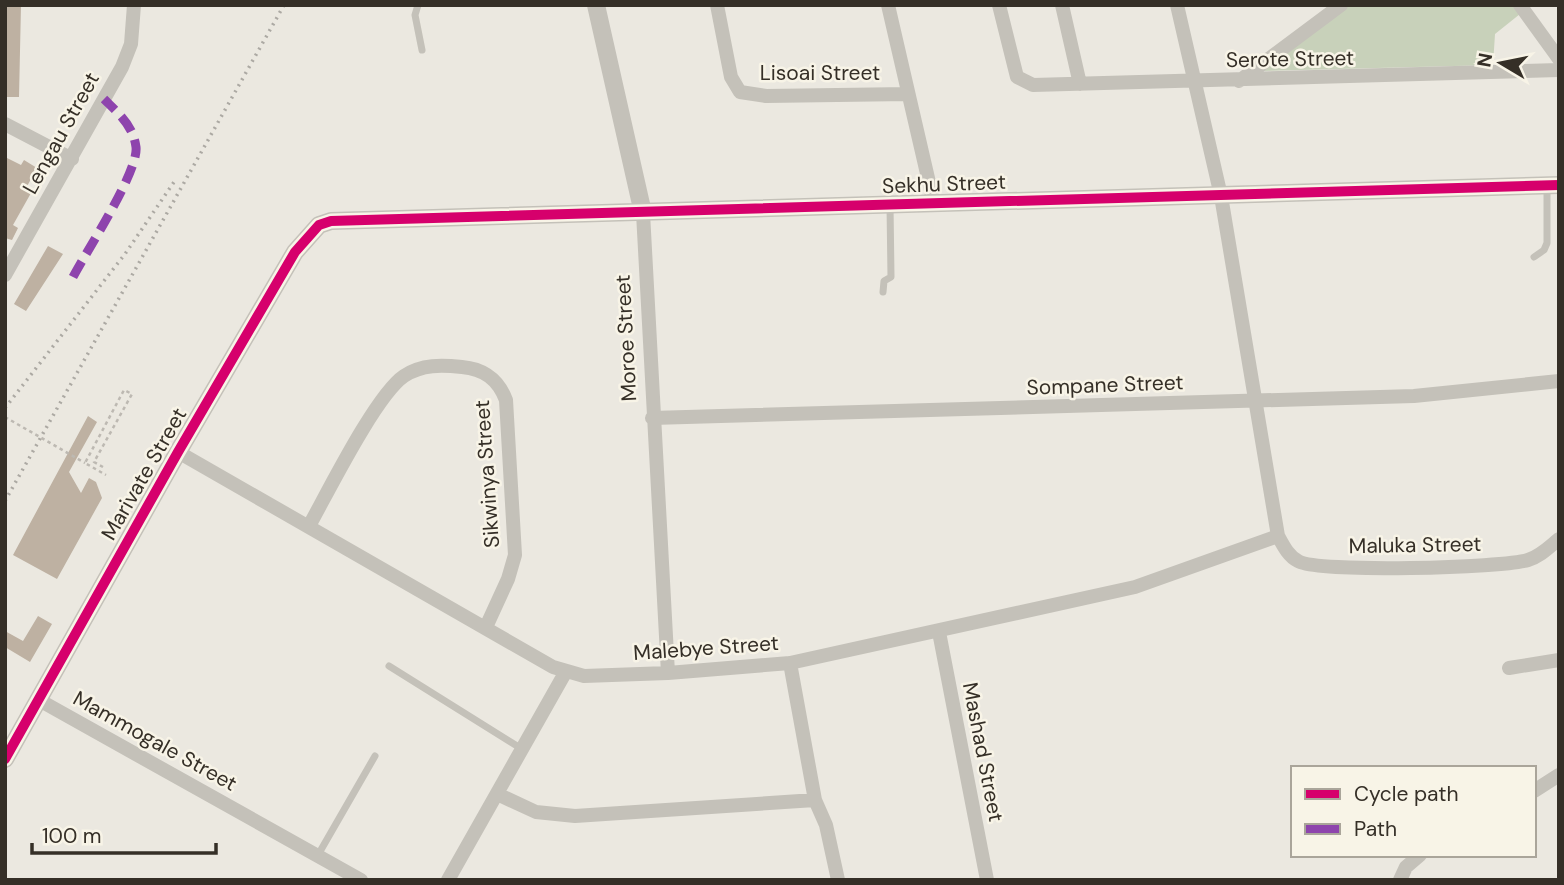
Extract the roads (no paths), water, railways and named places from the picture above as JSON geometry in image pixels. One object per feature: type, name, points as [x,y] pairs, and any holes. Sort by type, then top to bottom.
[{"type":"street","name":"Lengau Street","points":[[5,275],[72,159],[128,54],[134,5]]},
{"type":"street","name":"Moroe Street","points":[[596,5],[643,213],[652,418],[668,673]]},
{"type":"street","name":"Lisoai Street","points":[[717,5],[732,77],[740,92],[766,96],[908,94]]},
{"type":"street","points":[[888,5],[934,204]]},
{"type":"street","name":"Serote Street","points":[[999,5],[1014,67],[1022,82],[1195,82],[1559,71]]},
{"type":"street","points":[[1062,5],[1080,84]]},
{"type":"street","points":[[1177,5],[1221,195],[1278,536]]},
{"type":"street","points":[[1238,81],[1341,5]]},
{"type":"street","points":[[1520,5],[1559,60]]},
{"type":"street","points":[[5,124],[72,159]]},
{"type":"street","name":"Sekhu Street","points":[[331,221],[1553,185]]},
{"type":"street","name":"Marivate Street","points":[[5,759],[295,251],[319,225],[331,221]]},
{"type":"street","name":"Sikwinya Street","points":[[309,526],[357,441],[396,383],[405,375],[435,365],[474,368],[486,373],[501,388],[506,400],[516,538],[512,568],[486,627]]},
{"type":"street","name":"Sompane Street","points":[[652,418],[1414,396],[1559,381]]},
{"type":"street","name":"Malebye Street","points":[[178,452],[565,673],[584,676],[668,673],[790,663],[1135,587],[1278,536]]},
{"type":"street","name":"Maluka Street","points":[[1278,536],[1298,562],[1329,568],[1516,562],[1535,557],[1559,539]]},
{"type":"street","name":"Mashad Street","points":[[939,632],[987,880]]},
{"type":"street","points":[[1509,668],[1559,660]]},
{"type":"street","points":[[790,663],[815,800],[826,825],[838,880]]},
{"type":"street","points":[[447,880],[565,673]]},
{"type":"street","name":"Mammogale Street","points":[[39,700],[361,880]]},
{"type":"street","points":[[1536,790],[1559,775]]},
{"type":"street","points":[[497,794],[536,812],[575,816],[815,800]]},
{"type":"street","points":[[1400,880],[1406,867],[1418,857]]},
{"type":"lane","points":[[418,5],[415,15],[422,50]]},
{"type":"lane","points":[[1534,257],[1544,250],[1548,243],[1553,185]]},
{"type":"lane","points":[[883,292],[883,282],[891,277],[890,205]]},
{"type":"lane","points":[[389,666],[522,749]]},
{"type":"lane","points":[[318,855],[374,756]]},
{"type":"railway","points":[[5,501],[284,5]]},
{"type":"railway","points":[[5,408],[125,254],[174,182]]}]
